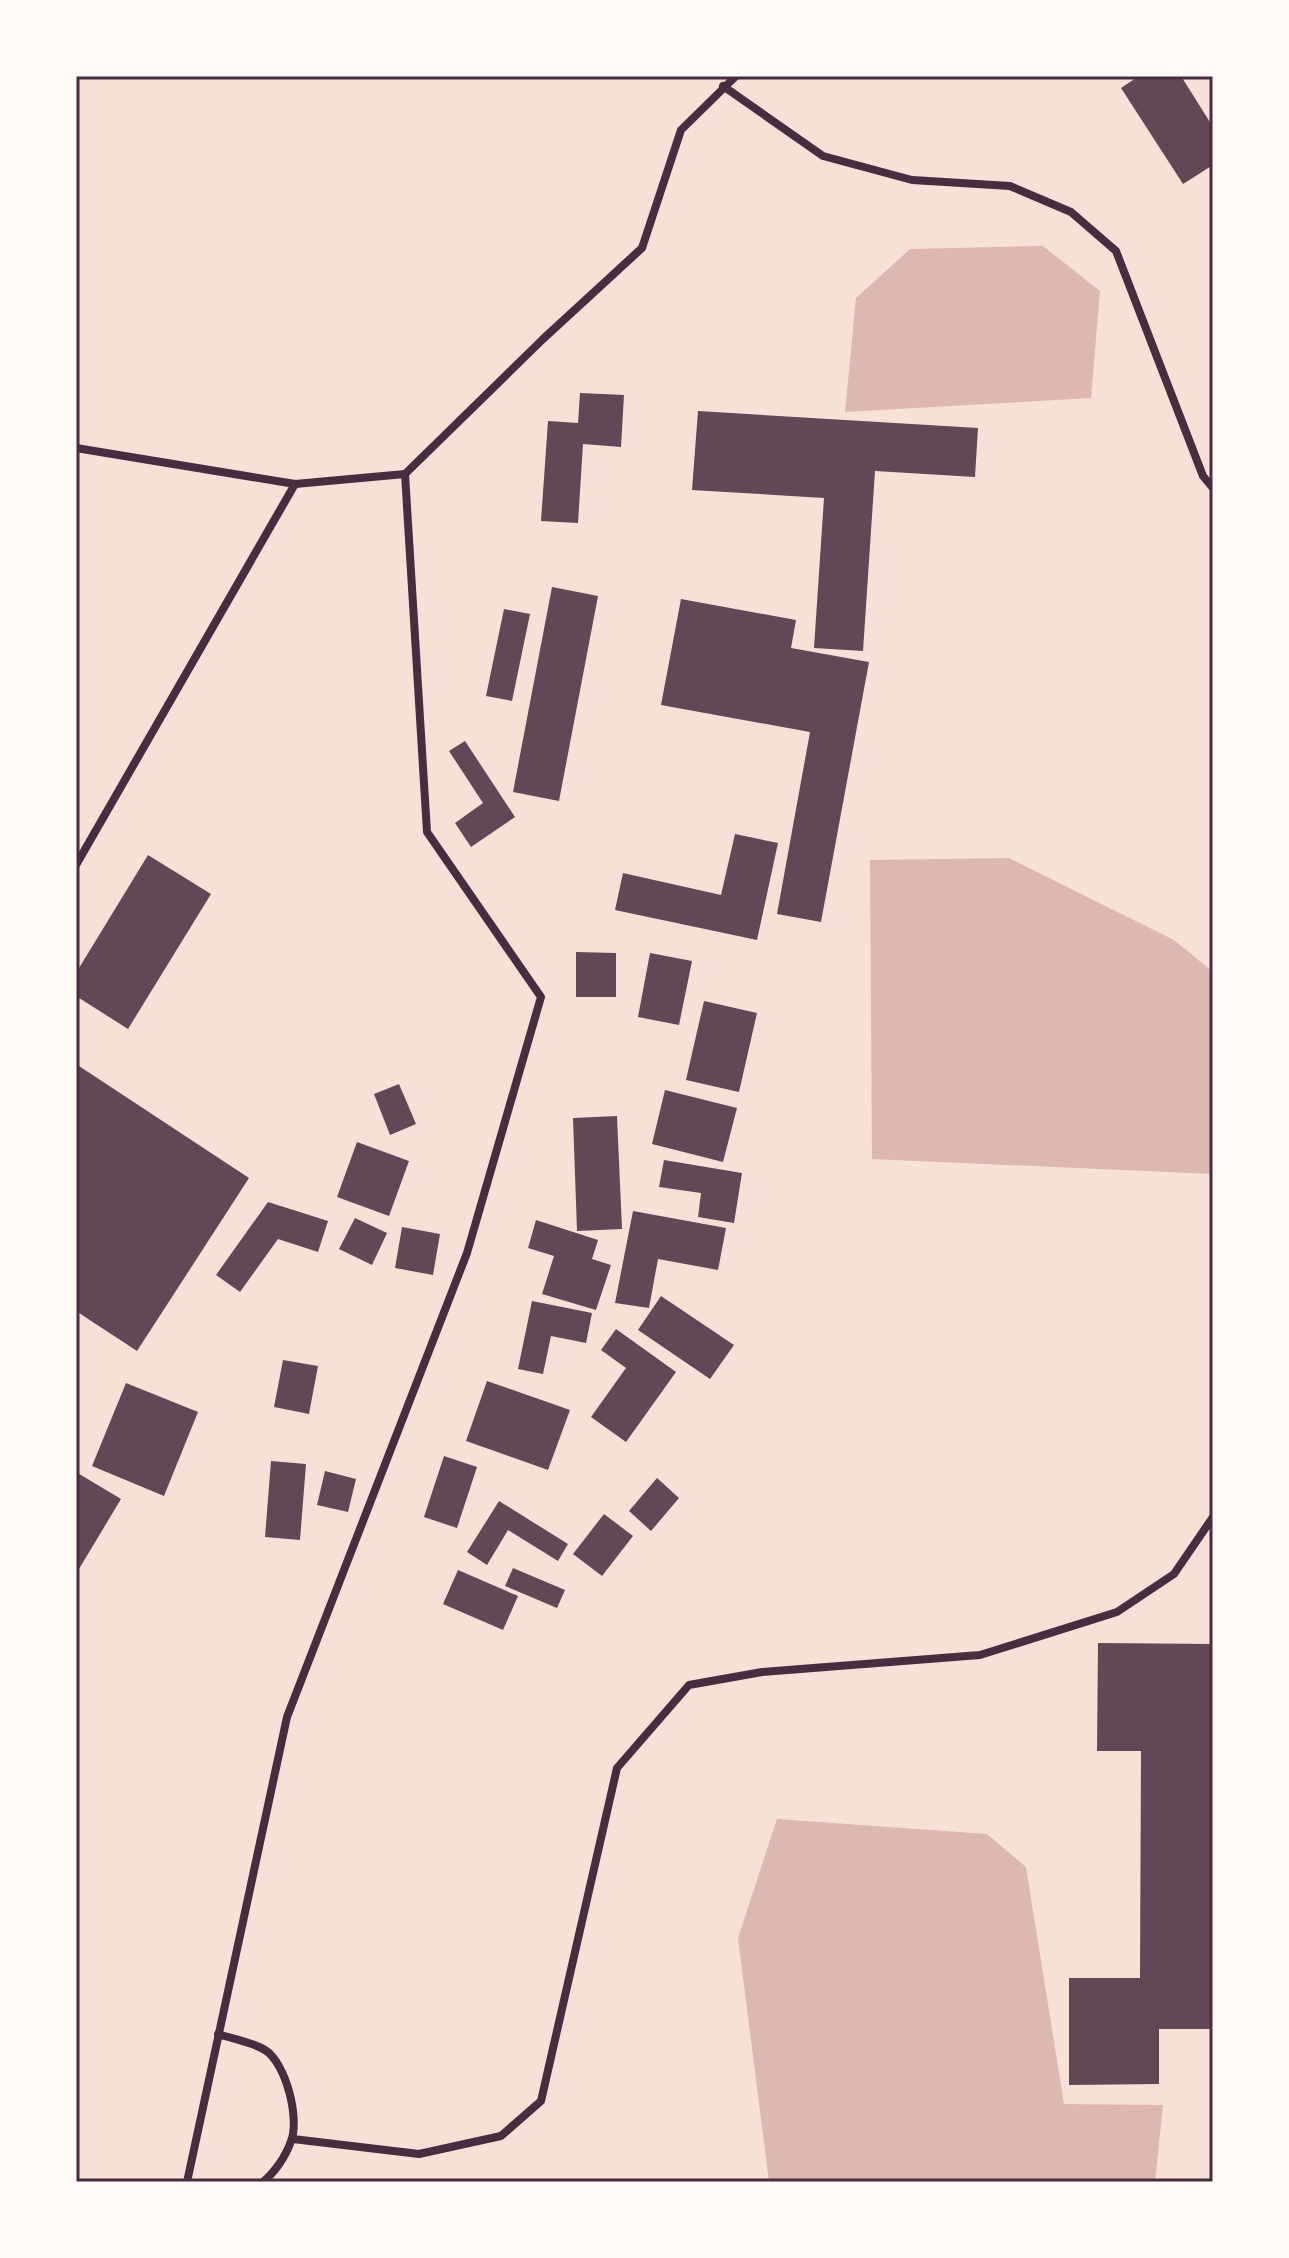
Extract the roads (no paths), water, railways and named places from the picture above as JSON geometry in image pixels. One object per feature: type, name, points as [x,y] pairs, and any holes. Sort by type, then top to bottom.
[{"type":"street","points":[[76,448],[295,484],[405,474],[543,339],[642,248],[681,130],[736,76]]},
{"type":"street","points":[[723,86],[823,156],[912,180],[1010,186],[1071,212],[1116,251],[1203,476],[1213,488]]},
{"type":"street","points":[[187,2182],[287,1717],[467,1253],[541,997],[427,832],[405,474]]},
{"type":"street","points":[[76,865],[295,484]]},
{"type":"street","points":[[293,2139],[419,2154],[501,2136],[541,2101],[617,1768],[689,1685],[762,1672],[980,1655],[1117,1612],[1174,1574],[1213,1517]]},
{"type":"street","points":[[218,2034],[267,2051],[286,2078],[293,2116],[293,2139],[273,2173],[263,2182]]}]
